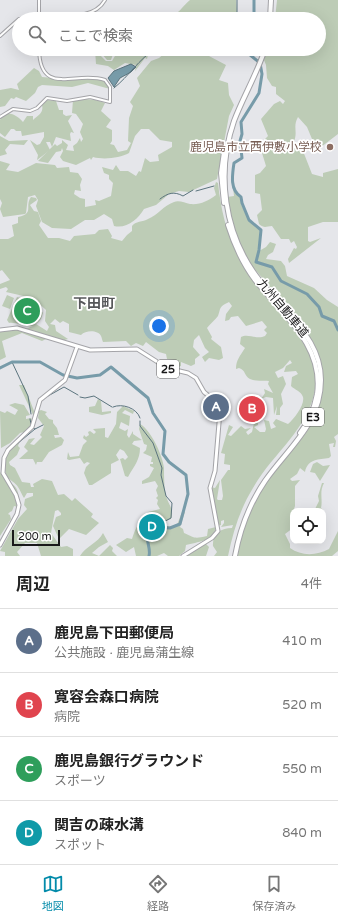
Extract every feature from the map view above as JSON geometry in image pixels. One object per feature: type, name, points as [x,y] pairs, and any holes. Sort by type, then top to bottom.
[{"type":"highway","points":[[271,12],[272,0]]},
{"type":"highway","name":"九州自動車道","points":[[233,556],[240,524],[252,499],[269,472],[306,424],[314,407],[317,390],[316,367],[308,345],[292,322],[256,278],[242,256],[229,217],[225,191],[227,146],[234,123],[262,56]]},
{"type":"main road","name":"25","points":[[0,330],[17,328],[77,347],[97,351],[128,348],[140,350],[167,368],[192,375],[205,394],[219,407],[220,419],[216,463],[210,488],[218,531],[212,538],[183,556]]},
{"type":"main road","points":[[0,545],[19,509],[18,499],[3,473],[4,458],[8,450],[32,427],[40,400],[61,385],[66,377],[77,347]]},
{"type":"street","points":[[39,0],[39,12]]},
{"type":"street","points":[[92,12],[97,10],[105,0]]},
{"type":"street","points":[[0,36],[12,25]]},
{"type":"street","points":[[0,117],[13,109],[30,111],[37,108],[47,98],[67,101],[90,97],[110,102],[110,87],[105,80],[88,76],[68,80],[48,75],[40,66],[39,56]]},
{"type":"green space","points":[[190,0],[236,0],[237,12],[178,12]]},
{"type":"green space","points":[[277,0],[338,0],[338,134],[321,147],[312,139],[307,127],[298,117],[296,121],[295,140],[293,144],[303,151],[312,174],[323,177],[323,173],[338,169],[338,222],[323,222],[308,227],[308,241],[310,242],[321,238],[289,263],[288,259],[294,248],[296,249],[297,247],[294,241],[291,243],[289,239],[281,239],[272,226],[261,226],[257,215],[262,210],[260,194],[255,193],[255,175],[260,173],[266,166],[262,153],[265,139],[268,136],[261,119],[274,104],[280,101],[283,104],[285,101],[276,94],[276,87],[272,86],[267,78],[264,60],[265,56],[326,56],[326,12],[276,12]]},
{"type":"green space","points":[[95,56],[101,56],[106,61],[112,61],[115,56],[148,56],[147,59],[145,58],[135,71],[136,65],[125,63],[114,70],[108,66],[96,64]]},
{"type":"green space","points":[[104,56],[112,56],[111,60],[107,60]]},
{"type":"green space","points":[[161,56],[209,56],[226,65],[219,80],[228,83],[229,95],[234,105],[229,116],[217,179],[189,192],[179,191],[169,194],[156,205],[144,209],[135,220],[128,225],[119,227],[114,226],[112,219],[104,214],[94,220],[85,220],[71,229],[52,228],[42,222],[36,206],[38,200],[35,195],[28,197],[25,214],[3,217],[0,209],[2,203],[0,199],[0,161],[10,164],[6,170],[18,172],[36,163],[55,165],[57,168],[69,167],[70,172],[78,173],[82,179],[80,185],[81,191],[75,190],[74,194],[85,199],[85,207],[96,205],[95,200],[99,201],[111,196],[113,183],[109,179],[109,175],[104,173],[102,167],[113,170],[116,165],[120,171],[128,171],[136,176],[139,171],[141,172],[145,158],[150,162],[159,161],[158,155],[172,147],[172,142],[160,140],[149,129],[141,129],[135,136],[129,153],[121,156],[112,158],[93,157],[91,160],[90,158],[76,165],[63,161],[60,157],[63,151],[62,148],[61,151],[56,152],[48,163],[38,161],[55,144],[57,146],[62,143],[62,140],[68,145],[66,150],[74,151],[73,146],[80,138],[81,142],[83,139],[80,132],[83,124],[76,114],[72,113],[73,100],[85,99],[105,103],[101,111],[111,120],[106,127],[112,130],[112,141],[110,144],[114,145],[118,152],[127,150],[131,143],[128,141],[129,118],[133,106],[130,102],[140,86],[137,78],[151,61]]},
{"type":"green space","points":[[34,68],[39,71],[42,77],[60,80],[96,78],[106,83],[110,89],[88,83],[72,87],[42,85],[38,87],[35,93],[26,101],[16,97],[14,99],[11,98],[5,106],[0,107],[0,90],[11,88],[19,90],[17,84]]},
{"type":"green space","points":[[46,100],[56,101],[59,110],[63,110],[63,114],[66,116],[72,115],[68,121],[74,133],[71,132],[70,134],[71,141],[56,137],[52,147],[50,142],[46,142],[50,150],[37,160],[38,155],[30,140],[37,145],[40,144],[44,137],[44,132],[22,136],[21,131],[11,129],[5,137],[0,133],[0,120],[5,114],[12,114],[23,122],[27,116],[33,116],[33,120],[41,112],[42,105]]},
{"type":"green space","points":[[0,136],[9,141],[28,140],[24,145],[10,144],[5,150],[7,154],[0,156]]},
{"type":"green space","points":[[216,182],[218,183],[226,226],[238,257],[255,280],[292,323],[311,354],[315,371],[315,389],[305,417],[298,429],[261,476],[248,496],[232,538],[228,556],[214,556],[217,552],[213,546],[214,538],[218,532],[224,529],[232,528],[233,525],[221,527],[224,520],[221,521],[221,525],[217,526],[214,519],[211,487],[215,488],[220,480],[217,499],[222,500],[221,480],[228,470],[230,470],[230,465],[224,464],[225,454],[221,453],[229,425],[233,427],[228,435],[231,436],[241,426],[245,429],[251,428],[246,432],[248,435],[252,432],[254,423],[258,423],[258,425],[254,427],[260,432],[265,432],[266,429],[264,420],[269,421],[271,429],[276,427],[273,423],[276,419],[288,424],[298,412],[303,400],[301,393],[291,386],[292,377],[298,374],[296,371],[284,372],[286,366],[292,363],[290,360],[283,368],[275,372],[278,378],[283,376],[286,384],[281,394],[283,404],[280,408],[280,415],[276,415],[277,406],[274,415],[273,398],[266,397],[261,399],[265,393],[264,389],[273,393],[268,384],[269,381],[252,380],[248,378],[241,369],[236,369],[240,356],[245,348],[240,344],[241,337],[265,336],[267,333],[264,330],[267,327],[262,321],[246,326],[238,316],[231,317],[229,320],[225,321],[226,314],[232,306],[229,302],[223,305],[220,308],[218,316],[207,328],[212,337],[211,339],[221,347],[223,358],[219,360],[209,358],[205,362],[202,357],[209,352],[205,348],[199,335],[194,340],[193,347],[200,355],[195,359],[195,364],[191,366],[181,362],[181,366],[178,367],[174,360],[167,359],[166,354],[159,352],[146,342],[143,346],[136,343],[131,346],[126,341],[103,342],[101,336],[95,332],[83,333],[81,335],[69,332],[69,324],[63,321],[60,323],[55,319],[50,324],[55,325],[56,331],[68,339],[61,341],[50,337],[42,341],[22,333],[2,341],[6,357],[0,360],[0,332],[14,328],[23,330],[33,326],[9,323],[7,320],[17,297],[36,303],[43,313],[41,319],[36,324],[47,331],[49,327],[45,321],[46,310],[42,306],[28,298],[6,292],[8,289],[6,287],[0,289],[0,284],[10,280],[2,270],[0,271],[0,239],[8,239],[14,236],[12,225],[18,223],[18,217],[28,212],[28,204],[31,197],[36,198],[37,200],[30,205],[34,211],[38,212],[41,221],[39,225],[48,238],[59,238],[70,241],[74,236],[95,234],[99,230],[108,229],[112,236],[111,238],[122,241],[132,231],[133,224],[152,217],[174,202],[178,201],[197,204],[210,199],[216,195],[214,188]]},
{"type":"green space","points":[[233,187],[236,194],[241,198],[241,204],[248,219],[260,229],[259,251],[266,247],[270,242],[276,244],[273,252],[268,255],[266,259],[281,261],[285,266],[287,276],[314,288],[327,300],[338,307],[338,434],[334,437],[336,441],[335,447],[333,447],[334,443],[329,444],[331,456],[329,458],[314,460],[306,467],[305,472],[300,468],[297,474],[290,479],[292,481],[300,480],[295,486],[294,508],[290,508],[290,530],[285,534],[290,544],[290,548],[294,551],[304,554],[314,554],[329,549],[338,531],[338,551],[332,556],[236,556],[245,522],[261,490],[274,471],[302,438],[314,419],[321,398],[322,377],[319,357],[301,324],[249,262],[241,248],[232,222],[227,197],[234,196]]},
{"type":"green space","points":[[7,295],[14,298],[10,309],[2,306]]},
{"type":"green space","points":[[19,385],[24,385],[34,411],[34,417]]},
{"type":"green space","points":[[98,399],[101,401],[102,412],[111,411],[111,413],[102,415],[89,412],[89,407],[95,406]]},
{"type":"green space","points":[[15,403],[24,405],[30,415],[26,416],[26,419],[31,418],[33,422],[28,431],[20,433],[10,443],[1,448],[0,411],[5,413],[7,411],[15,415],[18,410],[9,405]]},
{"type":"green space","points":[[123,406],[134,411],[133,414],[125,410],[122,413],[130,416],[129,426],[121,422],[119,428],[125,431],[128,429],[127,435],[129,438],[133,431],[133,434],[142,440],[134,441],[132,444],[140,448],[138,460],[128,477],[125,476],[120,459],[123,458],[125,460],[128,457],[124,451],[120,449],[116,455],[119,460],[111,464],[111,473],[92,485],[89,485],[84,473],[86,467],[90,463],[87,462],[84,464],[80,458],[67,459],[68,452],[70,457],[79,456],[83,445],[87,441],[83,438],[84,435],[86,437],[89,435],[88,432],[90,431],[94,434],[96,432],[93,429],[105,428],[105,437],[108,438],[116,424],[117,412]]},
{"type":"green space","points":[[41,410],[47,412],[45,414],[49,419],[53,420],[53,423],[57,428],[59,435],[54,435],[55,438],[61,437],[64,440],[62,445],[49,452],[42,462],[37,462],[36,465],[33,459],[19,459],[28,451],[24,447],[29,439],[35,438],[30,444],[34,445],[42,437],[40,435],[44,426],[38,418],[39,411]]},
{"type":"green space","points":[[140,424],[152,437],[159,450],[163,463],[165,492],[172,513],[171,519],[163,522],[161,525],[173,527],[177,525],[182,512],[185,512],[180,527],[183,529],[184,533],[195,538],[203,537],[207,536],[208,529],[216,527],[215,532],[209,538],[200,542],[186,545],[185,551],[179,556],[168,556],[164,553],[157,556],[136,556],[134,547],[126,552],[116,545],[127,538],[132,539],[136,527],[142,520],[144,518],[150,519],[146,515],[148,512],[160,509],[156,498],[158,496],[156,490],[158,486],[155,481],[142,484],[142,481],[149,477],[154,468],[150,466],[150,464],[153,464],[153,462],[151,462],[152,457],[143,453],[146,450],[147,445],[144,444],[139,429]]},
{"type":"green space","points":[[20,440],[18,446],[20,448],[17,455],[9,462],[10,465],[15,468],[22,482],[30,483],[31,487],[34,487],[33,484],[42,479],[52,481],[58,495],[64,494],[72,501],[75,498],[93,514],[91,517],[99,523],[86,535],[69,529],[59,539],[53,526],[56,517],[61,515],[61,513],[58,510],[55,511],[51,533],[61,547],[67,546],[73,549],[73,556],[41,556],[37,543],[25,543],[17,552],[20,556],[5,556],[5,552],[0,551],[18,519],[27,509],[24,505],[25,499],[33,496],[33,493],[27,493],[24,498],[17,486],[7,476],[5,471],[5,461],[7,456]]},
{"type":"green space","points":[[317,462],[323,466],[330,465],[320,481],[315,473],[310,472],[313,464]]},
{"type":"green space","points":[[0,472],[17,489],[19,498],[18,507],[14,506],[12,511],[8,514],[10,515],[11,519],[0,536]]},
{"type":"green space","points":[[322,483],[324,483],[322,489],[321,508],[316,508],[319,501],[318,496]]},
{"type":"green space","points":[[103,533],[108,542],[92,553],[99,556],[80,556]]},
{"type":"green space","points":[[205,543],[209,547],[206,556],[187,556]]},
{"type":"green space","points":[[110,545],[113,548],[112,551],[117,556],[99,556]]},
{"type":"water","points":[[131,64],[136,67],[131,72],[120,78],[114,87],[108,78],[114,71]]},
{"type":"waterway","points":[[237,0],[237,12]]},
{"type":"waterway","points":[[254,0],[254,12]]},
{"type":"waterway","points":[[114,88],[146,56]]},
{"type":"waterway","points":[[251,56],[260,63],[262,74],[259,93],[241,122],[242,134],[240,141],[242,158],[234,163],[232,178],[233,187],[237,194],[241,197],[249,220],[261,230],[256,262],[272,267],[281,281],[307,294],[319,307],[322,316],[334,321],[338,330]]},
{"type":"waterway","points":[[196,191],[214,186]]},
{"type":"waterway","points":[[160,199],[171,193],[183,196],[193,190]]},
{"type":"waterway","points":[[12,362],[28,396],[31,414]]},
{"type":"waterway","points":[[0,368],[12,362],[40,362],[63,375],[77,378],[100,375],[111,367],[148,398],[153,413],[165,431],[163,454],[169,462],[186,475],[188,494],[180,524],[170,528],[154,527],[148,533],[149,556]]},
{"type":"waterway","points":[[48,396],[64,387],[78,395]]},
{"type":"waterway","points":[[80,397],[85,398],[94,396],[112,407]]},
{"type":"waterway","points":[[113,407],[129,407],[133,409],[140,418]]},
{"type":"waterway","points":[[30,419],[31,424]]},
{"type":"waterway","points":[[140,421],[140,426],[153,443],[162,468],[161,475],[166,496],[172,503],[171,518],[154,527]]},
{"type":"waterway","points":[[33,428],[35,429],[43,425]]},
{"type":"waterway","points":[[17,444],[35,429]]},
{"type":"place","name":"鹿児島市立西伊敷小学校","points":[[330,147]]},
{"type":"place","name":"鹿児島銀行グラウンド","points":[[27,311]]},
{"type":"place","name":"鹿児島下田郵便局","points":[[216,407]]},
{"type":"place","name":"寛容会森口病院","points":[[252,409]]},
{"type":"place","name":"関吉の疎水溝","points":[[152,527]]},
{"type":"district","name":"下田町","points":[[94,303]]}]
